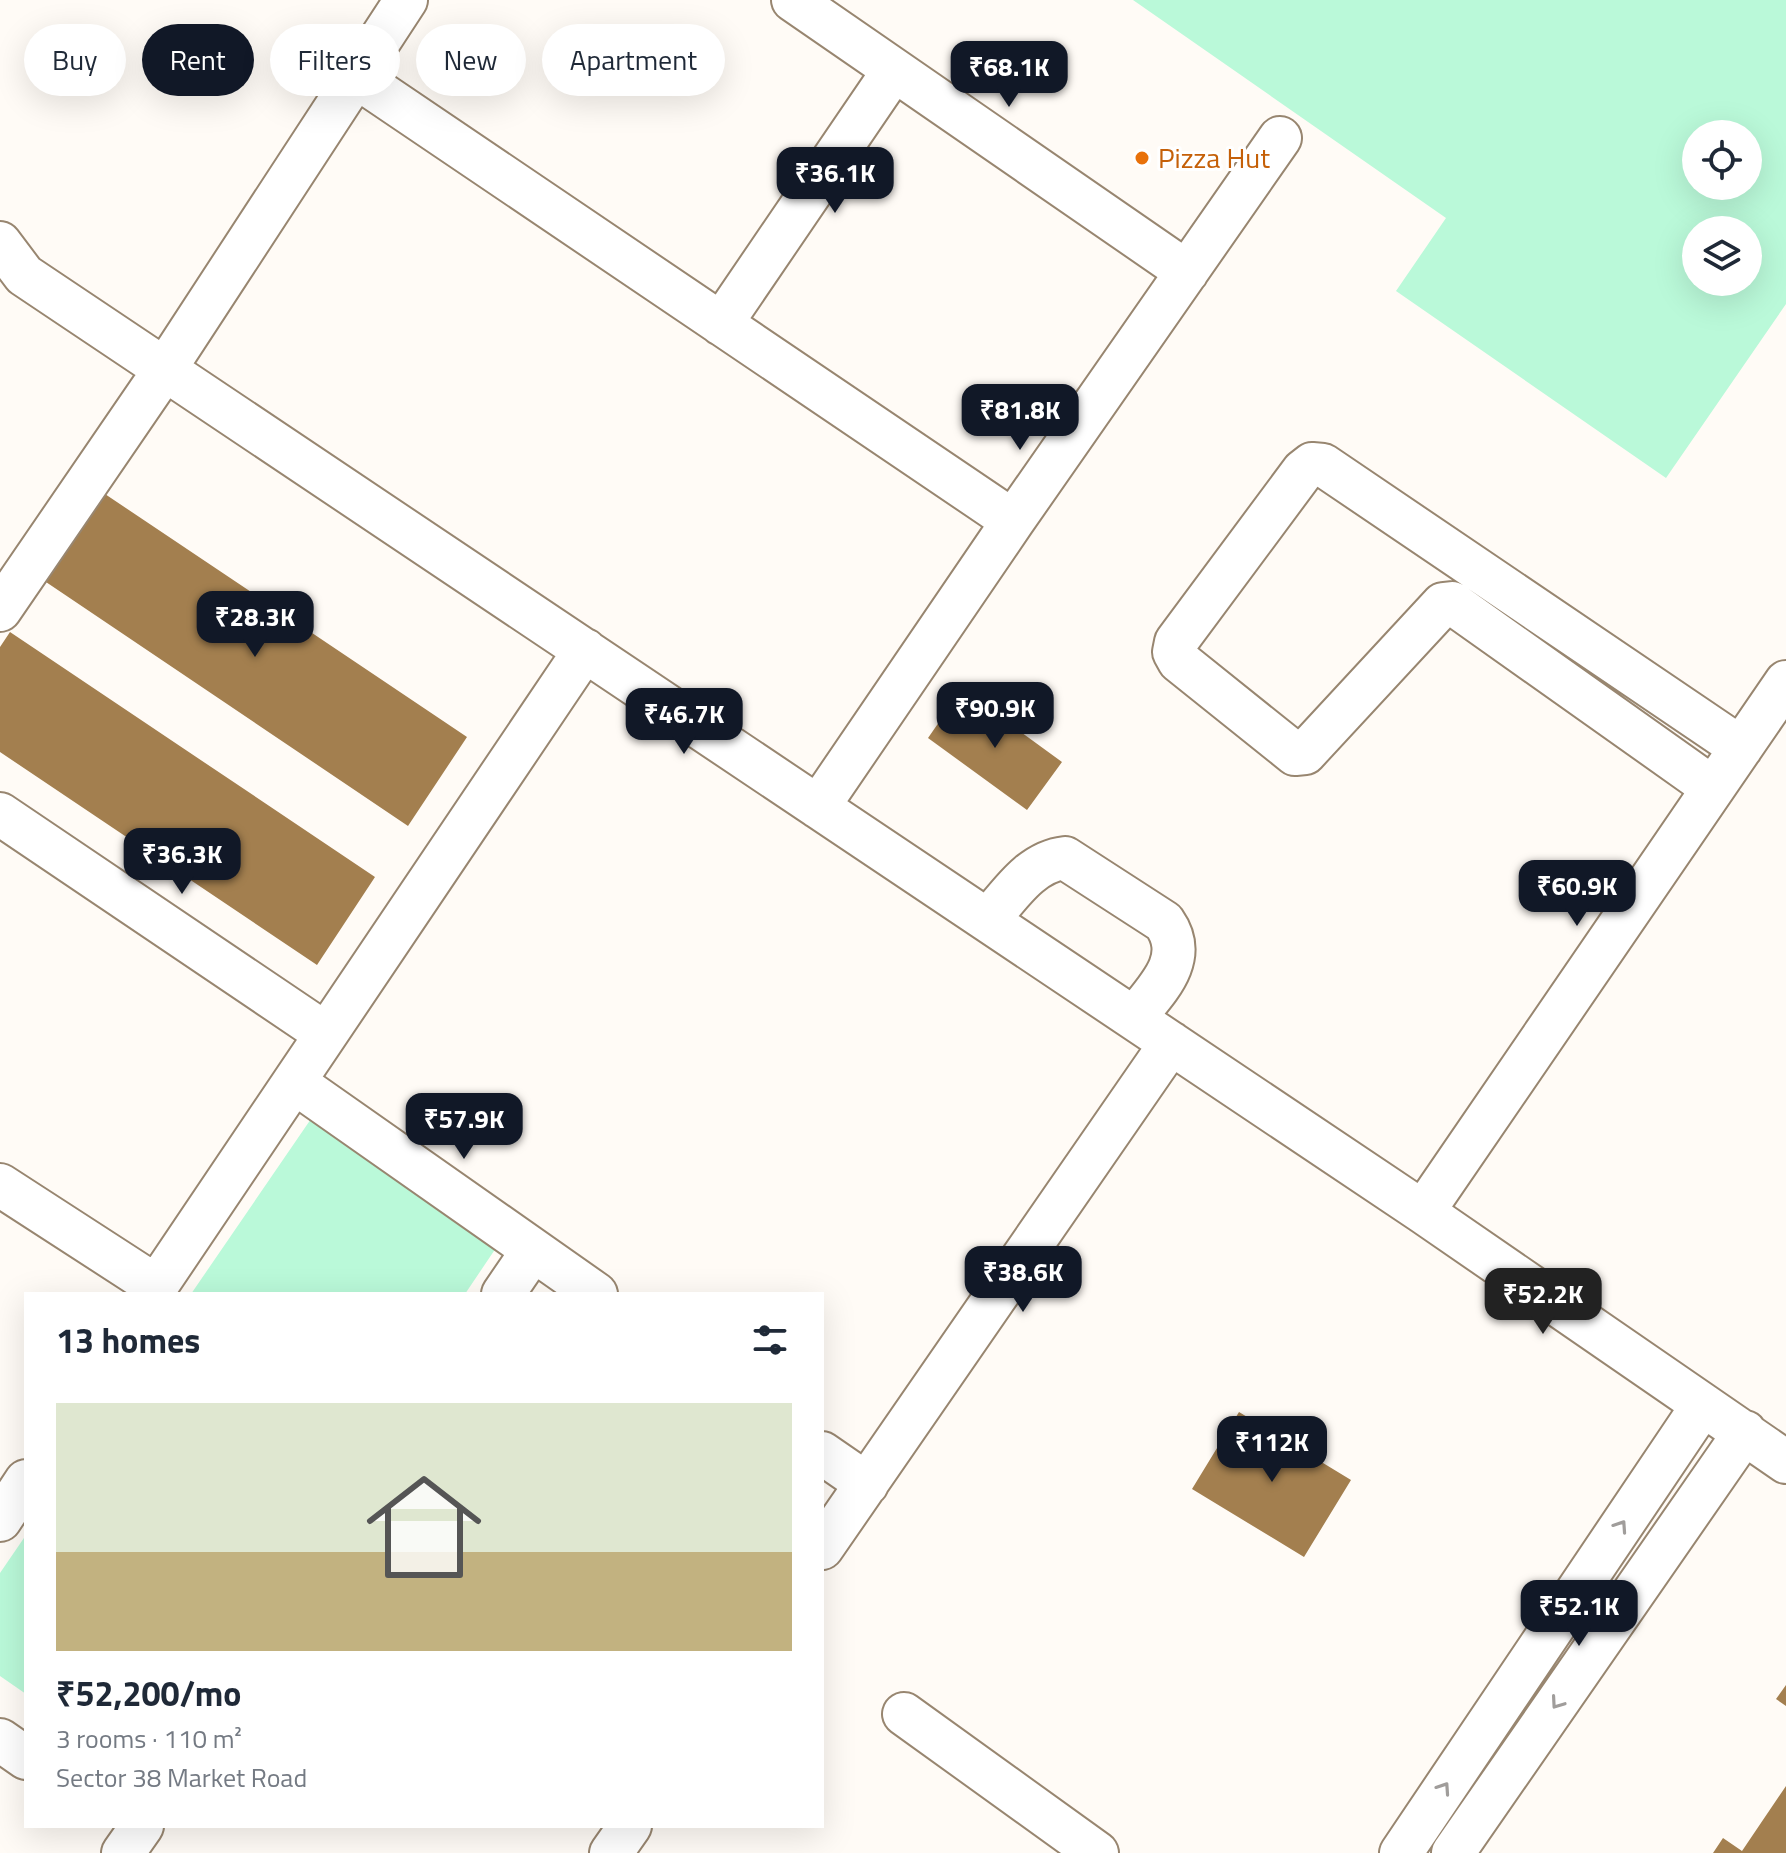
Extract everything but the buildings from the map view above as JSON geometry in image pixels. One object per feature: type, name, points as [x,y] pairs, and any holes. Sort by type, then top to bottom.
[{"type":"street","points":[[390,24],[406,0]]},
{"type":"street","points":[[793,0],[1187,272]]},
{"type":"street","points":[[721,324],[894,70]]},
{"type":"street","points":[[0,610],[165,369],[342,96]]},
{"type":"street","points":[[385,96],[1013,521]]},
{"type":"street","points":[[818,807],[1280,138]]},
{"type":"street","points":[[0,243],[24,275],[1423,1212],[1786,1462]]},
{"type":"street","points":[[1713,788],[1452,603],[1443,604],[1305,753],[1295,754],[1179,661],[1174,652],[1176,642],[1303,471],[1312,464],[1323,465],[1741,748]]},
{"type":"street","points":[[0,1185],[154,1290],[585,650]]},
{"type":"street","points":[[1423,1212],[1786,682]]},
{"type":"street","points":[[0,814],[326,1034]]},
{"type":"street","points":[[988,920],[1034,869],[1047,860],[1065,858],[1164,922],[1171,933],[1175,956],[1169,974],[1134,1018]]},
{"type":"street","points":[[824,1545],[1171,1043]]},
{"type":"street","points":[[294,1082],[593,1292]]},
{"type":"street","points":[[504,1292],[533,1250]]},
{"type":"street","points":[[1401,1853],[1702,1406]]},
{"type":"street","points":[[1453,1853],[1745,1432]]},
{"type":"street","points":[[824,1454],[867,1484]]},
{"type":"street","points":[[0,1520],[24,1484]]},
{"type":"street","points":[[904,1714],[1097,1853]]},
{"type":"street","points":[[0,1740],[24,1757]]},
{"type":"street","points":[[611,1853],[629,1828]]},
{"type":"green space","points":[[1133,0],[1786,0],[1786,304],[1666,478],[1396,291],[1446,218]]},
{"type":"green space","points":[[313,1116],[498,1245],[466,1292],[192,1292]]},
{"type":"green space","points":[[24,1538],[24,1693],[0,1676],[0,1573]]},
{"type":"place","name":"Pizza Hut","points":[[1142,158]]}]
